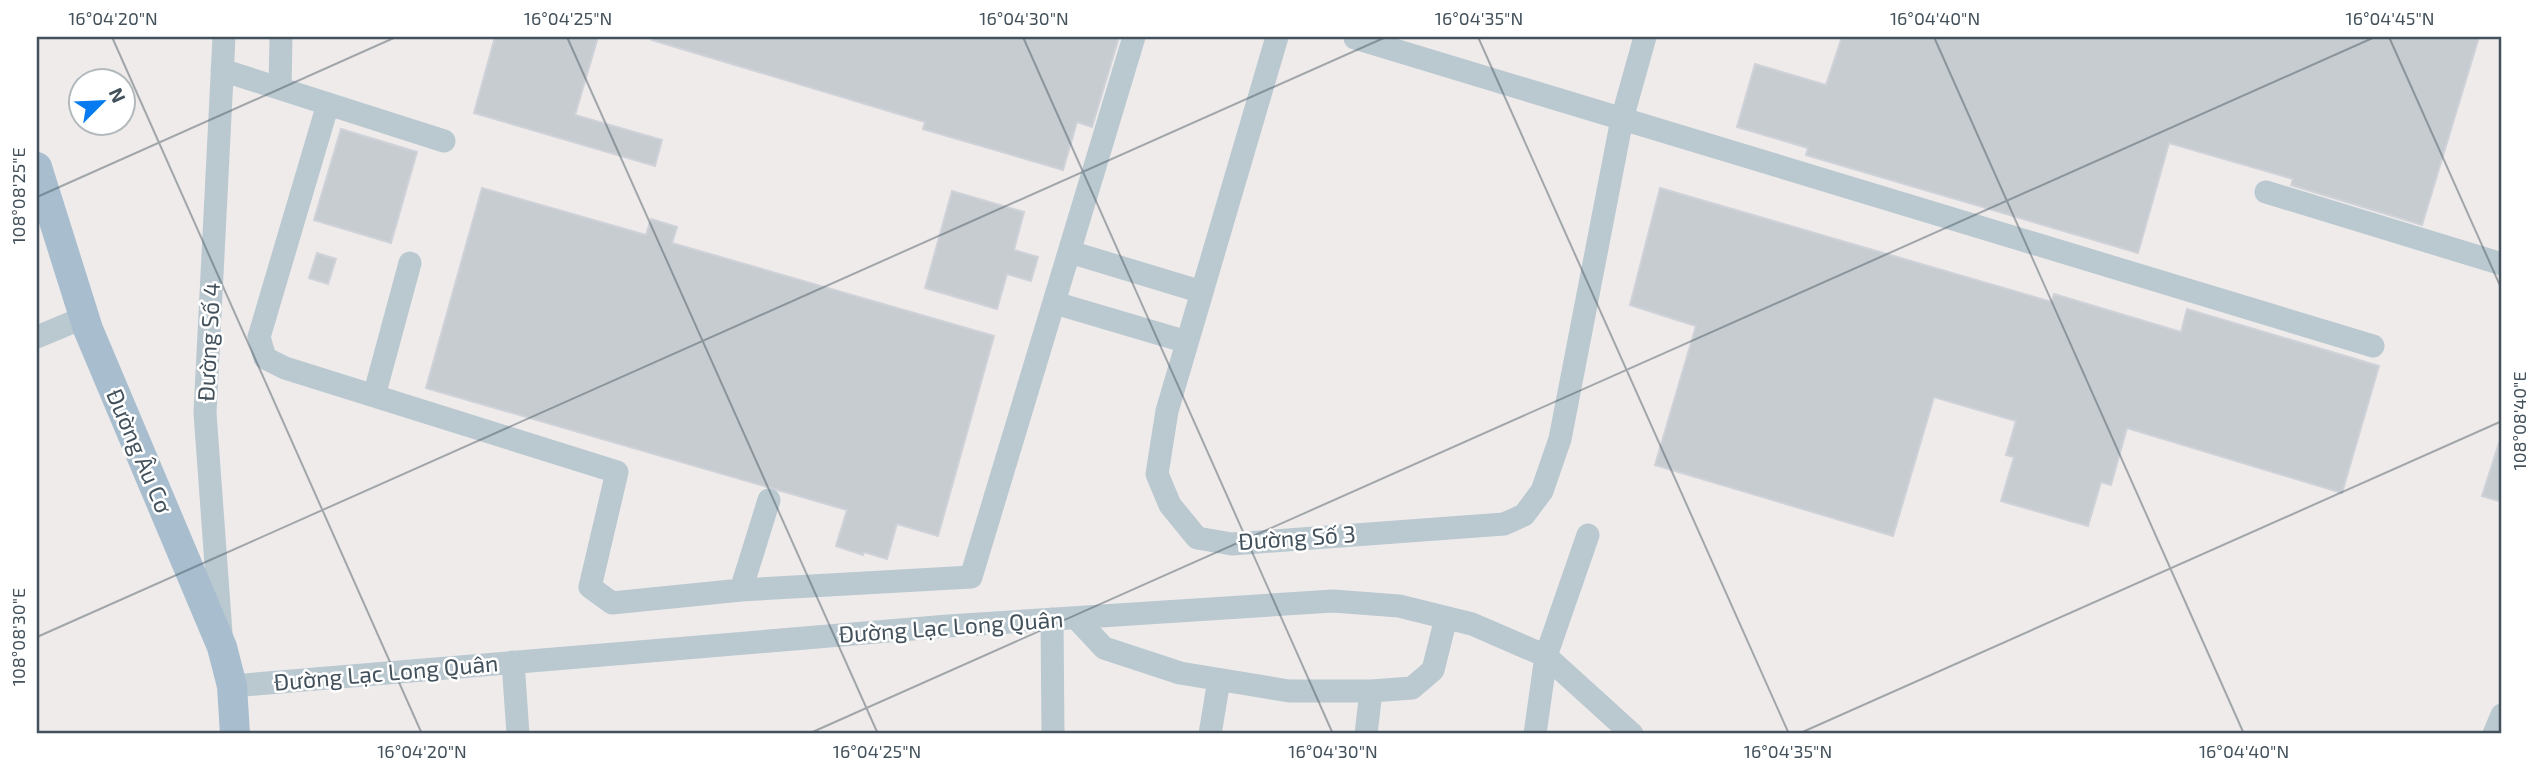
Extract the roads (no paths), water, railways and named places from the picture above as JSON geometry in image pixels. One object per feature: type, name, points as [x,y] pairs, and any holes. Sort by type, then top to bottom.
[{"type":"main road","name":"Đường Âu Cơ","points":[[37,167],[85,317],[222,647],[232,686],[235,734]]},
{"type":"street","name":"Đường Số 4","points":[[222,647],[205,413],[224,37]]},
{"type":"street","points":[[279,88],[281,37]]},
{"type":"street","points":[[328,104],[259,337],[264,358],[285,368],[617,472],[590,587],[612,603],[741,590],[971,577],[1134,37]]},
{"type":"street","name":"Đường Số 3","points":[[1277,37],[1167,411],[1157,474],[1171,505],[1197,538],[1232,544],[1504,524],[1524,515],[1542,491],[1560,439],[1622,119],[1645,37]]},
{"type":"street","points":[[1355,38],[2373,346]]},
{"type":"street","points":[[222,70],[444,141]]},
{"type":"street","points":[[2266,192],[2502,264]]},
{"type":"street","points":[[1070,252],[1202,292]]},
{"type":"street","points":[[374,396],[410,263]]},
{"type":"street","points":[[1055,303],[1187,342]]},
{"type":"street","points":[[37,337],[85,317]]},
{"type":"street","points":[[741,590],[769,500]]},
{"type":"street","points":[[1535,734],[1546,656],[1588,535]]},
{"type":"street","name":"Đường Lạc Long Quân","points":[[232,686],[1052,619],[1333,601],[1399,606],[1472,624],[1546,656],[1632,734]]},
{"type":"street","points":[[1076,618],[1104,648],[1180,673],[1289,691],[1371,691],[1412,688],[1433,670],[1446,618]]},
{"type":"street","points":[[1052,619],[1053,734]]},
{"type":"street","points":[[513,662],[518,734]]},
{"type":"street","points":[[1210,734],[1219,680]]},
{"type":"street","points":[[1366,734],[1371,691]]},
{"type":"street","points":[[2494,734],[2502,715]]}]
